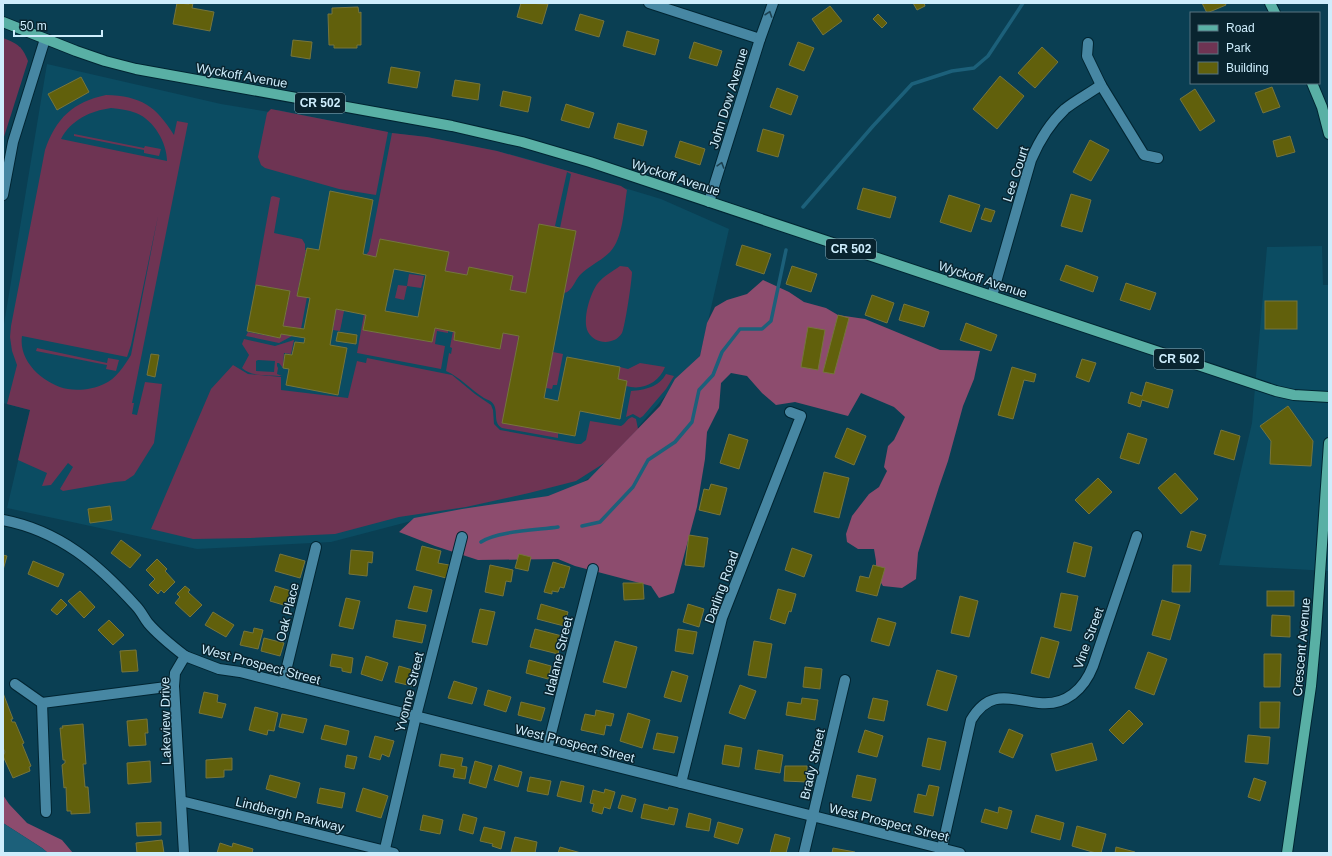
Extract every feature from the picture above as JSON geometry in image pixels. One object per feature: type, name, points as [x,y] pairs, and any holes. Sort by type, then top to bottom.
[{"type":"main road","points":[[1270,3],[1274,12]]},
{"type":"main road","name":"Wyckoff Avenue","points":[[3,22],[83,54],[136,69],[452,126],[522,142],[590,162],[1276,391],[1294,395],[1329,397]]},
{"type":"main road","points":[[1312,84],[1322,107],[1329,134]]},
{"type":"main road","name":"Crescent Avenue","points":[[1287,853],[1312,679],[1329,443]]},
{"type":"street","points":[[649,3],[760,39]]},
{"type":"street","name":"John Dow Avenue","points":[[709,202],[760,39],[773,3]]},
{"type":"street","points":[[3,195],[13,142],[45,39]]},
{"type":"street","points":[[1088,43],[1087,56],[1101,85],[1144,155],[1158,158]]},
{"type":"street","name":"Lee Court","points":[[992,296],[1031,160],[1039,141],[1049,127],[1066,109],[1101,85]]},
{"type":"street","name":"Darling Road","points":[[681,783],[722,618],[801,416],[790,412]]},
{"type":"street","points":[[3,520],[21,524],[47,534],[87,558],[138,607],[148,623],[185,656]]},
{"type":"street","name":"Vine Street","points":[[942,848],[972,720],[977,711],[988,702],[1002,698],[1040,704],[1052,703],[1072,696],[1082,687],[1089,677],[1137,536]]},
{"type":"street","name":"Yvonne Street","points":[[387,852],[416,716],[462,537]]},
{"type":"street","name":"Oak Place","points":[[283,683],[316,547]]},
{"type":"street","name":"Idalane Street","points":[[547,749],[593,569]]},
{"type":"street","name":"West Prospect Street","points":[[185,656],[219,669],[240,672],[960,853]]},
{"type":"street","name":"Lakeview Drive","points":[[184,853],[174,686],[175,674],[185,656]]},
{"type":"street","name":"Brady Street","points":[[804,853],[845,680]]},
{"type":"street","points":[[15,684],[42,703],[174,686]]},
{"type":"street","points":[[42,703],[46,812]]},
{"type":"street","name":"Lindbergh Parkway","points":[[181,801],[387,852]]},
{"type":"shaded area","points":[[47,64],[221,104],[270,112],[278,110],[392,133],[427,137],[497,151],[661,199],[729,229],[700,356],[599,472],[575,487],[548,496],[483,509],[419,519],[331,542],[197,549],[7,508],[30,410],[3,403],[3,330]]},
{"type":"shaded area","points":[[1322,246],[1323,285],[1329,285],[1329,571],[1219,565],[1252,423],[1267,247]]},
{"type":"shaded area","points":[[763,280],[789,292],[804,302],[826,308],[838,315],[865,319],[940,350],[980,351],[974,379],[963,406],[948,461],[918,553],[916,579],[902,588],[883,586],[876,575],[874,549],[858,549],[847,542],[846,534],[852,516],[869,494],[879,487],[887,471],[884,467],[888,446],[894,440],[905,417],[894,407],[861,393],[848,416],[795,402],[776,405],[762,393],[747,376],[731,373],[721,383],[719,408],[707,432],[705,459],[697,507],[674,593],[659,598],[651,586],[575,566],[558,559],[478,560],[399,532],[414,518],[548,496],[588,480],[660,406],[675,379],[700,356],[707,323],[715,307],[727,300],[747,294]]},
{"type":"shaded area","points":[[3,795],[9,804],[27,823],[62,840],[73,853],[48,853],[3,823]]},
{"type":"shaded area","points":[[3,823],[42,848],[48,853],[3,853]]},
{"type":"green space","points":[[3,38],[19,46],[24,52],[28,61],[3,140]]},
{"type":"green space","points":[[106,95],[138,100],[154,110],[174,135],[177,121],[188,123],[132,403],[134,403],[132,414],[137,415],[145,382],[162,384],[154,443],[134,475],[125,481],[63,491],[60,489],[73,467],[68,463],[51,485],[42,486],[47,473],[18,460],[30,410],[7,404],[17,365],[12,351],[10,337],[45,150],[49,139],[60,120],[75,107],[94,98]],"holes":[[[111,108],[136,113],[148,121],[154,127],[162,140],[165,147],[167,161],[61,139],[65,132],[82,118],[96,111]],[[158,216],[131,355],[123,368],[108,382],[100,386],[86,389],[77,390],[59,387],[42,377],[35,371],[24,355],[22,336],[127,357],[131,345]]]},
{"type":"green space","points":[[271,109],[388,132],[376,195],[339,189],[265,168],[261,165],[258,157],[267,113]]},
{"type":"green space","points":[[392,133],[427,137],[497,151],[621,186],[627,190],[622,223],[618,239],[614,246],[610,252],[580,275],[571,288],[564,293],[576,232],[539,224],[526,293],[510,290],[513,276],[469,268],[467,275],[445,271],[448,252],[380,239],[376,257],[366,255],[369,251]],"holes":[[[567,172],[571,174],[560,228],[555,226]]]},
{"type":"green space","points":[[74,134],[144,148],[145,146],[161,149],[159,156],[144,153],[144,150],[74,136]]},
{"type":"green space","points":[[273,196],[280,198],[274,233],[302,239],[305,244],[306,250],[297,295],[307,297],[301,329],[283,326],[290,291],[255,285],[271,197]]},
{"type":"green space","points":[[620,266],[628,267],[632,272],[622,333],[615,340],[605,342],[600,341],[591,336],[588,332],[586,327],[586,314],[595,287],[606,276]]},
{"type":"green space","points":[[409,274],[424,276],[421,288],[407,286]]},
{"type":"green space","points":[[398,285],[407,286],[404,300],[395,298]]},
{"type":"green space","points":[[336,309],[344,311],[340,331],[333,330]]},
{"type":"green space","points":[[364,314],[366,315],[363,330],[432,342],[435,328],[448,330],[448,333],[437,331],[435,344],[445,346],[441,369],[357,353]]},
{"type":"green space","points":[[453,331],[455,332],[454,340],[500,348],[503,333],[519,336],[503,422],[558,433],[558,438],[502,428],[499,426],[492,402],[479,395],[446,371],[449,353],[451,354],[452,348],[450,347]]},
{"type":"green space","points":[[248,332],[280,338],[281,334],[292,336],[279,343],[246,336]]},
{"type":"green space","points":[[244,339],[275,346],[294,340],[291,354],[284,353],[283,368],[279,363],[277,363],[277,374],[282,376],[250,373],[242,368],[249,355],[242,344]],"holes":[[[256,361],[275,361],[274,372],[256,371]]]},
{"type":"green space","points":[[37,348],[107,363],[108,358],[119,360],[116,371],[106,369],[107,365],[36,351]]},
{"type":"green space","points":[[553,352],[563,354],[557,385],[553,385],[552,389],[546,388]]},
{"type":"green space","points":[[367,358],[452,375],[491,405],[494,424],[500,430],[581,444],[586,440],[590,421],[621,426],[632,417],[636,419],[638,429],[606,462],[576,481],[466,507],[399,517],[335,534],[193,539],[151,529],[211,389],[233,365],[248,374],[281,377],[281,390],[348,398],[357,361],[366,363]]},
{"type":"green space","points":[[640,363],[665,367],[659,377],[644,386],[626,386],[627,381],[618,379],[620,367],[628,369]]},
{"type":"green space","points":[[666,374],[674,376],[666,389],[643,416],[640,418],[633,414],[626,417],[631,391],[641,390],[656,385]]},
{"type":"building","points":[[177,3],[193,3],[192,8],[214,12],[210,31],[173,24]]},
{"type":"building","points":[[521,3],[548,4],[542,24],[517,17]]},
{"type":"building","points":[[913,3],[924,3],[925,6],[917,10]]},
{"type":"building","points":[[1202,3],[1225,3],[1226,5],[1209,12],[1206,12]]},
{"type":"building","points":[[830,6],[842,21],[823,35],[812,19]]},
{"type":"building","points":[[358,7],[359,13],[361,12],[361,45],[357,45],[357,48],[334,48],[334,45],[329,45],[328,14],[332,14],[332,8]]},
{"type":"building","points":[[580,14],[604,21],[599,37],[575,30]]},
{"type":"building","points":[[878,14],[887,23],[882,28],[873,19]]},
{"type":"building","points":[[627,31],[659,40],[655,55],[623,46]]},
{"type":"building","points":[[293,40],[312,42],[310,59],[291,56]]},
{"type":"building","points":[[694,42],[722,51],[717,66],[689,58]]},
{"type":"building","points":[[798,42],[814,48],[804,71],[789,65]]},
{"type":"building","points":[[1042,47],[1058,62],[1035,88],[1018,73]]},
{"type":"building","points":[[391,67],[420,72],[417,88],[388,83]]},
{"type":"building","points":[[1000,76],[1024,96],[997,129],[973,109]]},
{"type":"building","points":[[81,77],[89,92],[57,110],[48,94]]},
{"type":"building","points":[[455,80],[480,84],[478,100],[452,96]]},
{"type":"building","points":[[1272,87],[1280,107],[1263,113],[1255,93]]},
{"type":"building","points":[[777,88],[798,96],[791,115],[770,107]]},
{"type":"building","points":[[1195,89],[1215,121],[1200,131],[1180,99]]},
{"type":"building","points":[[503,91],[531,97],[528,112],[500,106]]},
{"type":"building","points":[[566,104],[594,113],[589,128],[561,120]]},
{"type":"building","points":[[618,123],[647,131],[643,146],[614,138]]},
{"type":"building","points":[[763,129],[784,135],[778,157],[757,151]]},
{"type":"building","points":[[1290,136],[1295,152],[1277,157],[1273,141]]},
{"type":"building","points":[[1090,140],[1109,150],[1091,181],[1073,172]]},
{"type":"building","points":[[680,141],[705,149],[700,165],[675,157]]},
{"type":"building","points":[[863,188],[896,197],[890,218],[857,209]]},
{"type":"building","points":[[330,191],[373,200],[363,254],[376,257],[380,239],[449,252],[445,271],[467,275],[469,267],[513,276],[510,290],[526,293],[539,224],[576,231],[544,398],[558,401],[567,357],[620,367],[618,379],[627,381],[620,419],[580,411],[575,436],[502,423],[519,336],[503,333],[500,349],[454,340],[455,332],[435,328],[432,342],[363,330],[366,315],[336,309],[330,345],[347,348],[338,395],[286,385],[289,369],[283,368],[285,354],[292,355],[295,342],[304,343],[305,338],[281,334],[280,338],[247,331],[256,285],[290,291],[283,326],[304,329],[310,298],[297,296],[307,248],[319,250]],"holes":[[[394,269],[426,275],[418,317],[385,311]]]},
{"type":"building","points":[[1071,194],[1091,200],[1082,232],[1061,226]]},
{"type":"building","points":[[949,195],[980,205],[971,232],[940,222]]},
{"type":"building","points":[[985,208],[995,211],[991,222],[981,219]]},
{"type":"building","points":[[742,245],[771,254],[764,274],[736,265]]},
{"type":"building","points":[[1066,265],[1098,277],[1093,292],[1060,280]]},
{"type":"building","points":[[792,266],[817,274],[811,292],[786,284]]},
{"type":"building","points":[[1126,283],[1156,293],[1150,310],[1120,300]]},
{"type":"building","points":[[872,295],[894,303],[887,323],[865,315]]},
{"type":"building","points":[[1265,301],[1297,301],[1297,329],[1265,329]]},
{"type":"building","points":[[904,304],[929,312],[924,327],[899,320]]},
{"type":"building","points":[[838,315],[849,318],[834,374],[823,372]]},
{"type":"building","points":[[966,323],[997,335],[991,351],[960,340]]},
{"type":"building","points":[[808,327],[825,330],[818,370],[801,367]]},
{"type":"building","points":[[338,332],[357,335],[356,344],[336,341]]},
{"type":"building","points":[[151,354],[159,355],[155,377],[147,375]]},
{"type":"building","points":[[1082,359],[1096,363],[1089,382],[1076,377]]},
{"type":"building","points":[[1012,367],[1036,374],[1034,382],[1024,380],[1013,419],[998,415]]},
{"type":"building","points":[[1146,382],[1173,390],[1168,408],[1142,400],[1140,407],[1128,403],[1131,392],[1142,396]]},
{"type":"building","points":[[1288,406],[1313,441],[1311,466],[1270,464],[1271,441],[1260,426]]},
{"type":"building","points":[[847,428],[866,436],[854,465],[835,457]]},
{"type":"building","points":[[1221,430],[1240,436],[1234,460],[1214,454]]},
{"type":"building","points":[[1128,433],[1147,439],[1139,464],[1120,458]]},
{"type":"building","points":[[729,434],[748,440],[739,469],[720,463]]},
{"type":"building","points":[[824,472],[849,478],[839,518],[814,512]]},
{"type":"building","points":[[1175,473],[1198,499],[1181,514],[1158,488]]},
{"type":"building","points":[[1098,478],[1112,492],[1089,514],[1075,500]]},
{"type":"building","points":[[711,484],[727,488],[720,515],[699,510],[704,489],[709,490]]},
{"type":"building","points":[[110,506],[112,520],[90,523],[88,509]]},
{"type":"building","points":[[1191,531],[1206,535],[1201,551],[1187,547]]},
{"type":"building","points":[[689,535],[708,538],[704,567],[685,565]]},
{"type":"building","points":[[121,540],[141,555],[130,568],[111,553]]},
{"type":"building","points":[[1074,542],[1092,547],[1085,577],[1067,572]]},
{"type":"building","points":[[422,546],[441,551],[438,563],[449,565],[446,578],[416,570]]},
{"type":"building","points":[[792,548],[812,555],[804,577],[785,570]]},
{"type":"building","points":[[351,550],[373,552],[372,563],[368,562],[367,576],[349,574]]},
{"type":"building","points":[[280,554],[305,561],[300,578],[275,571]]},
{"type":"building","points":[[519,554],[531,557],[528,571],[515,568]]},
{"type":"building","points":[[3,555],[7,556],[3,570]]},
{"type":"building","points":[[157,559],[167,569],[165,571],[175,582],[164,593],[161,590],[158,594],[149,585],[155,579],[146,570]]},
{"type":"building","points":[[33,561],[64,574],[58,587],[28,574]]},
{"type":"building","points":[[553,562],[570,567],[564,588],[560,587],[558,592],[552,591],[552,594],[544,592]]},
{"type":"building","points":[[490,565],[513,570],[511,582],[506,581],[503,596],[485,592]]},
{"type":"building","points":[[873,565],[885,568],[877,596],[856,591],[860,576],[869,578]]},
{"type":"building","points":[[1173,565],[1191,565],[1190,592],[1172,592]]},
{"type":"building","points":[[623,583],[643,583],[644,599],[624,600]]},
{"type":"building","points":[[185,586],[190,590],[188,592],[202,605],[190,617],[175,603],[180,597],[177,594]]},
{"type":"building","points":[[275,586],[291,591],[287,606],[270,601]]},
{"type":"building","points":[[414,586],[432,590],[427,612],[408,608]]},
{"type":"building","points":[[778,589],[796,594],[791,612],[789,611],[785,624],[770,619]]},
{"type":"building","points":[[80,591],[95,607],[84,618],[68,601]]},
{"type":"building","points":[[1267,591],[1294,591],[1294,606],[1267,606]]},
{"type":"building","points":[[1061,593],[1078,596],[1071,631],[1054,627]]},
{"type":"building","points":[[960,596],[978,601],[969,637],[951,633]]},
{"type":"building","points":[[346,598],[360,601],[353,629],[339,626]]},
{"type":"building","points":[[61,599],[67,605],[57,615],[51,610]]},
{"type":"building","points":[[1162,600],[1180,605],[1170,640],[1152,635]]},
{"type":"building","points":[[541,604],[568,612],[564,626],[537,619]]},
{"type":"building","points":[[688,604],[704,609],[699,627],[683,622]]},
{"type":"building","points":[[480,609],[495,612],[487,645],[472,642]]},
{"type":"building","points":[[213,612],[234,625],[226,637],[205,625]]},
{"type":"building","points":[[1272,615],[1290,616],[1290,637],[1271,636]]},
{"type":"building","points":[[878,618],[896,623],[889,646],[871,641]]},
{"type":"building","points":[[109,620],[124,635],[113,645],[98,630]]},
{"type":"building","points":[[396,620],[426,625],[422,643],[393,637]]},
{"type":"building","points":[[254,628],[263,630],[258,649],[240,645],[244,631],[253,633]]},
{"type":"building","points":[[535,629],[562,636],[558,654],[530,647]]},
{"type":"building","points":[[678,629],[697,632],[693,654],[675,651]]},
{"type":"building","points":[[1041,637],[1059,642],[1049,678],[1031,673]]},
{"type":"building","points":[[264,638],[284,643],[280,656],[261,651]]},
{"type":"building","points":[[615,641],[637,647],[626,688],[603,682]]},
{"type":"building","points":[[754,641],[772,644],[766,678],[748,675]]},
{"type":"building","points":[[136,650],[138,671],[122,672],[120,651]]},
{"type":"building","points":[[1148,652],[1167,659],[1154,695],[1135,688]]},
{"type":"building","points":[[332,654],[353,658],[351,673],[342,671],[342,668],[330,666]]},
{"type":"building","points":[[1264,654],[1281,654],[1280,687],[1264,687]]},
{"type":"building","points":[[366,656],[388,663],[382,681],[361,674]]},
{"type":"building","points":[[529,660],[551,666],[548,679],[526,673]]},
{"type":"building","points":[[399,666],[416,671],[412,686],[395,682]]},
{"type":"building","points":[[805,667],[822,669],[820,689],[803,687]]},
{"type":"building","points":[[937,670],[957,676],[947,711],[927,705]]},
{"type":"building","points":[[672,671],[688,676],[681,702],[664,697]]},
{"type":"building","points":[[454,681],[477,688],[472,704],[448,698]]},
{"type":"building","points":[[740,685],[756,691],[745,719],[729,713]]},
{"type":"building","points":[[488,690],[511,697],[506,712],[484,705]]},
{"type":"building","points":[[204,692],[218,695],[217,702],[226,704],[222,718],[199,713]]},
{"type":"building","points":[[3,693],[13,719],[11,719],[12,722],[15,722],[24,743],[22,744],[31,766],[29,767],[30,771],[13,778],[3,756],[5,752],[3,748]]},
{"type":"building","points":[[802,698],[818,700],[815,720],[786,715],[788,702],[801,704]]},
{"type":"building","points":[[873,698],[888,701],[884,721],[868,718]]},
{"type":"building","points":[[521,702],[545,708],[541,721],[518,715]]},
{"type":"building","points":[[1260,702],[1280,702],[1279,728],[1260,728]]},
{"type":"building","points":[[255,707],[278,713],[274,731],[268,730],[267,735],[249,730]]},
{"type":"building","points":[[596,710],[614,714],[611,726],[606,725],[604,735],[581,730],[585,714],[595,716]]},
{"type":"building","points":[[1129,710],[1143,724],[1123,744],[1109,730]]},
{"type":"building","points":[[628,713],[650,720],[642,748],[620,741]]},
{"type":"building","points":[[282,714],[307,719],[303,733],[279,727]]},
{"type":"building","points":[[147,719],[148,733],[145,733],[146,745],[129,746],[127,721]]},
{"type":"building","points":[[83,724],[86,764],[83,764],[85,787],[88,787],[90,813],[71,814],[71,811],[67,811],[66,787],[64,788],[62,765],[65,763],[65,760],[63,760],[60,728],[63,728],[62,726]]},
{"type":"building","points":[[325,725],[349,731],[346,745],[321,739]]},
{"type":"building","points":[[1009,729],[1023,735],[1013,758],[999,752]]},
{"type":"building","points":[[865,730],[883,736],[877,757],[858,752]]},
{"type":"building","points":[[657,733],[678,737],[674,753],[653,749]]},
{"type":"building","points":[[1248,735],[1270,737],[1268,764],[1245,762]]},
{"type":"building","points":[[375,736],[394,741],[389,757],[382,754],[380,760],[369,757]]},
{"type":"building","points":[[928,738],[946,742],[940,770],[922,766]]},
{"type":"building","points":[[1092,743],[1097,760],[1056,771],[1051,754]]},
{"type":"building","points":[[725,745],[742,748],[739,767],[722,764]]},
{"type":"building","points":[[758,750],[783,755],[780,773],[755,769]]},
{"type":"building","points":[[441,754],[463,758],[461,766],[467,767],[465,779],[453,777],[455,769],[439,766]]},
{"type":"building","points":[[347,755],[357,757],[354,769],[345,767]]},
{"type":"building","points":[[232,758],[232,770],[224,770],[224,777],[206,778],[206,760]]},
{"type":"building","points":[[150,761],[151,782],[128,784],[127,763]]},
{"type":"building","points":[[475,761],[492,766],[486,788],[469,783]]},
{"type":"building","points":[[499,765],[522,772],[518,787],[494,780]]},
{"type":"building","points":[[785,766],[807,766],[807,782],[784,781]]},
{"type":"building","points":[[270,775],[300,783],[296,798],[266,789]]},
{"type":"building","points":[[857,775],[876,779],[871,801],[852,797]]},
{"type":"building","points":[[530,777],[551,781],[548,795],[527,791]]},
{"type":"building","points":[[1254,778],[1266,782],[1260,801],[1248,797]]},
{"type":"building","points":[[561,781],[584,786],[581,802],[557,796]]},
{"type":"building","points":[[929,785],[939,787],[933,816],[914,812],[918,794],[926,796]]},
{"type":"building","points":[[320,788],[345,793],[342,808],[317,803]]},
{"type":"building","points":[[363,788],[388,796],[381,818],[356,811]]},
{"type":"building","points":[[605,789],[615,792],[610,809],[604,807],[602,814],[592,811],[594,804],[590,803],[593,790],[604,793]]},
{"type":"building","points":[[622,795],[636,799],[632,812],[618,808]]},
{"type":"building","points":[[644,804],[668,810],[669,807],[678,809],[674,825],[641,818]]},
{"type":"building","points":[[999,807],[1012,811],[1007,829],[981,822],[985,809],[998,813]]},
{"type":"building","points":[[689,813],[711,819],[709,831],[686,827]]},
{"type":"building","points":[[463,814],[477,818],[473,834],[459,830]]},
{"type":"building","points":[[423,815],[443,820],[440,834],[420,830]]},
{"type":"building","points":[[1036,815],[1064,823],[1060,840],[1031,832]]},
{"type":"building","points":[[161,822],[161,835],[137,836],[136,823]]},
{"type":"building","points":[[718,822],[743,829],[738,844],[714,837]]},
{"type":"building","points":[[1077,826],[1106,834],[1101,853],[1072,846]]},
{"type":"building","points":[[484,827],[505,832],[501,849],[492,846],[493,844],[480,841]]},
{"type":"building","points":[[775,834],[790,838],[786,853],[770,853]]},
{"type":"building","points":[[515,837],[537,842],[535,853],[511,852]]},
{"type":"building","points":[[162,840],[164,853],[137,853],[136,843]]},
{"type":"building","points":[[220,843],[232,847],[233,843],[253,849],[252,853],[217,853]]},
{"type":"building","points":[[560,847],[581,853],[558,853]]},
{"type":"building","points":[[1116,847],[1135,852],[1135,853],[1115,853]]},
{"type":"building","points":[[833,848],[855,852],[855,853],[832,853]]},
{"type":"waterway","points":[[803,207],[873,126],[912,84],[952,71],[974,68],[988,56],[1023,3]]},
{"type":"waterway","points":[[582,526],[600,522],[633,487],[648,460],[675,442],[692,422],[699,390],[713,375],[722,352],[740,329],[762,329],[771,321],[786,250]]},
{"type":"waterway","points":[[481,542],[488,538],[507,533],[558,527]]}]
